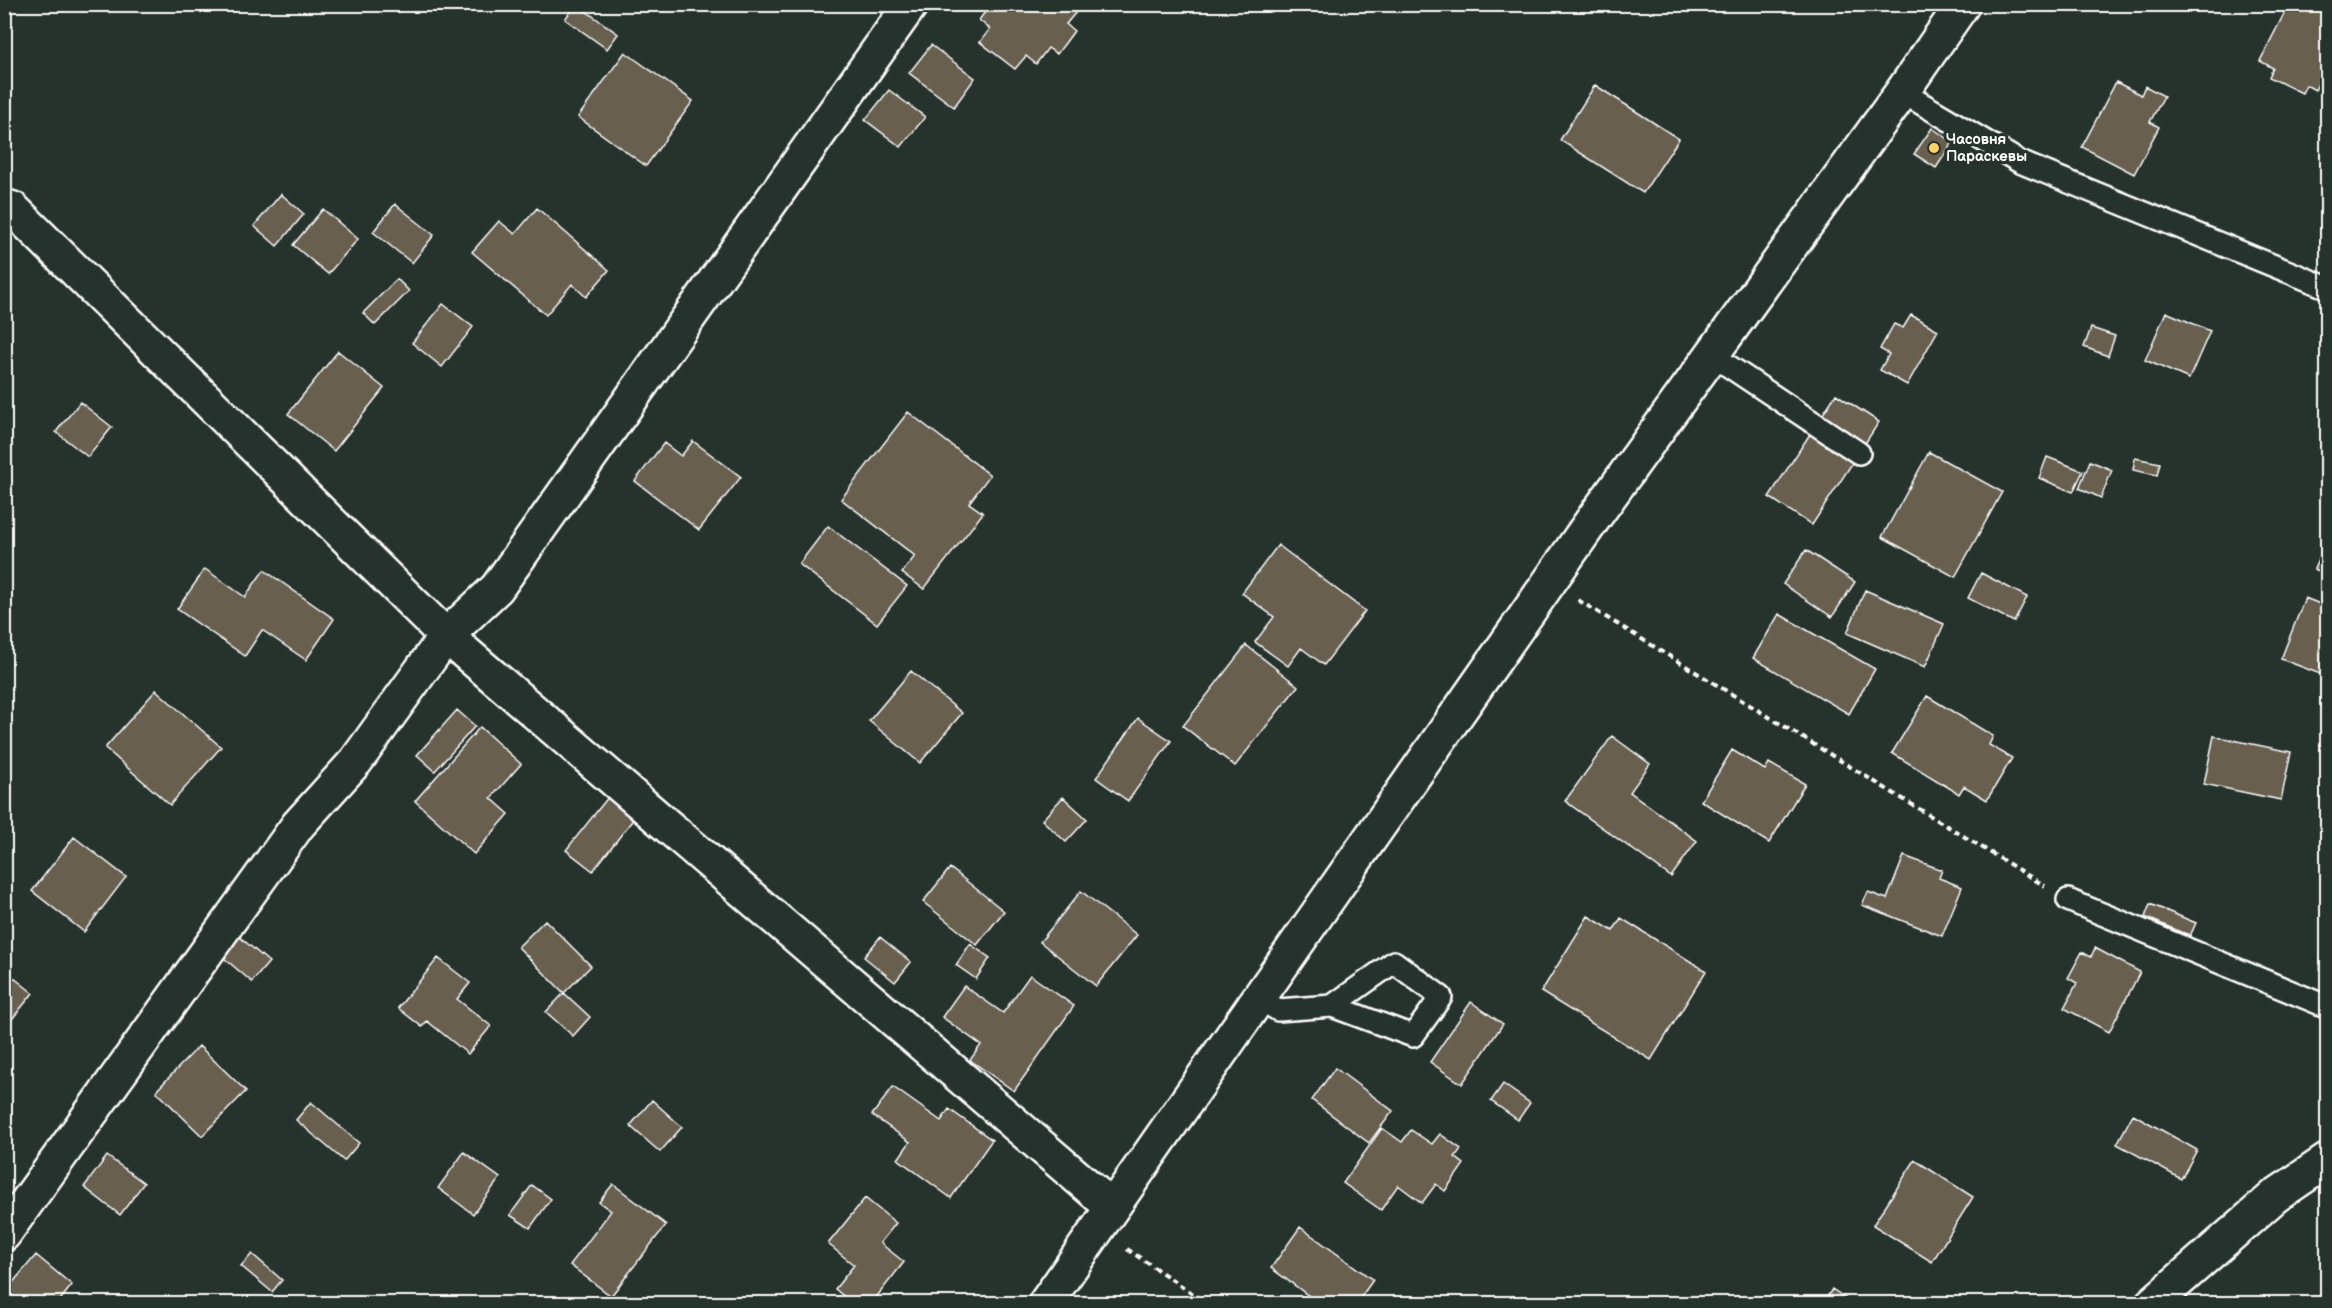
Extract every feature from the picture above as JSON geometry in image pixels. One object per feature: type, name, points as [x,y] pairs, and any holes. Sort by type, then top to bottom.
[{"type":"street","points":[[4,1234],[298,825],[356,761],[446,636],[497,588],[911,4]]},
{"type":"street","points":[[1045,1304],[1549,583],[1963,4]]},
{"type":"street","points":[[4,206],[13,209],[446,636],[1105,1218]]},
{"type":"street","points":[[2152,1304],[2275,1196],[2328,1160]]},
{"type":"lane","points":[[1902,92],[2020,162],[2328,288]]},
{"type":"lane","points":[[1712,355],[1859,453]]},
{"type":"lane","points":[[2068,900],[2328,1007]]},
{"type":"lane","points":[[1259,998],[1278,1010],[1332,1006],[1413,1036],[1442,997],[1394,962],[1332,1006]]},
{"type":"path","points":[[1549,583],[2068,900]]},
{"type":"path","points":[[1105,1218],[1208,1304]]},
{"type":"building","points":[[576,4],[618,34],[607,49],[565,19]]},
{"type":"building","points":[[991,4],[1067,4],[1077,11],[1066,24],[1074,31],[1057,54],[1048,48],[1036,64],[1026,56],[1015,69],[980,42],[990,29],[979,20]]},
{"type":"building","points":[[2289,4],[2328,4],[2328,66],[2315,90],[2306,85],[2302,93],[2269,77],[2273,68],[2260,61]]},
{"type":"building","points":[[931,45],[975,78],[954,107],[909,73]]},
{"type":"building","points":[[625,52],[693,101],[646,166],[578,117]]},
{"type":"building","points":[[2116,82],[2141,95],[2145,86],[2164,96],[2150,122],[2159,127],[2134,174],[2082,147]]},
{"type":"building","points":[[1595,85],[1679,139],[1643,193],[1560,140]]},
{"type":"building","points":[[889,90],[925,117],[901,147],[865,120]]},
{"type":"building","name":"Часовня Параскевы","points":[[1932,128],[1953,142],[1936,168],[1914,154]]},
{"type":"building","points":[[281,194],[304,214],[277,246],[254,226]]},
{"type":"building","points":[[395,204],[434,235],[412,263],[373,232]]},
{"type":"building","points":[[537,208],[609,270],[586,297],[572,284],[546,315],[472,252],[499,221],[515,234]]},
{"type":"building","points":[[323,209],[358,239],[328,274],[293,245]]},
{"type":"building","points":[[397,279],[409,291],[375,325],[363,313]]},
{"type":"building","points":[[443,304],[473,327],[442,367],[412,343]]},
{"type":"building","points":[[2166,312],[2210,331],[2189,379],[2145,360]]},
{"type":"building","points":[[1911,315],[1938,330],[1907,385],[1880,370],[1889,354],[1880,349],[1894,324],[1903,328]]},
{"type":"building","points":[[2091,328],[2115,336],[2108,356],[2084,347]]},
{"type":"building","points":[[338,351],[384,388],[334,451],[288,414]]},
{"type":"building","points":[[1836,394],[1879,422],[1812,525],[1769,497]]},
{"type":"building","points":[[80,402],[112,427],[88,457],[56,432]]},
{"type":"building","points":[[908,412],[990,475],[969,503],[983,513],[924,589],[902,573],[915,556],[841,499]]},
{"type":"building","points":[[693,441],[741,477],[699,530],[635,481],[664,443],[681,456]]},
{"type":"building","points":[[1929,452],[2002,492],[1955,577],[1882,537]]},
{"type":"building","points":[[2047,457],[2083,471],[2073,492],[2039,478]]},
{"type":"building","points":[[2135,458],[2160,463],[2157,475],[2133,470]]},
{"type":"building","points":[[2090,461],[2112,470],[2101,498],[2079,488]]},
{"type":"building","points":[[828,526],[907,586],[877,624],[799,564]]},
{"type":"building","points":[[2328,537],[2328,574],[2314,569]]},
{"type":"building","points":[[1278,545],[1365,611],[1324,665],[1301,648],[1288,666],[1255,642],[1274,617],[1242,593]]},
{"type":"building","points":[[1806,550],[1855,582],[1832,617],[1783,584]]},
{"type":"building","points":[[205,569],[245,597],[264,570],[334,619],[306,660],[262,630],[245,656],[177,609]]},
{"type":"building","points":[[1981,573],[2027,597],[2014,622],[1968,598]]},
{"type":"building","points":[[1865,590],[1944,624],[1925,667],[1847,633]]},
{"type":"building","points":[[2305,598],[2328,607],[2328,677],[2281,659]]},
{"type":"building","points":[[1779,614],[1875,669],[1849,714],[1753,658]]},
{"type":"building","points":[[1246,645],[1298,686],[1235,766],[1183,726]]},
{"type":"building","points":[[911,671],[962,713],[920,763],[869,721]]},
{"type":"building","points":[[156,690],[221,747],[170,805],[105,748]]},
{"type":"building","points":[[1927,696],[1993,736],[1989,745],[2012,758],[1987,800],[1964,786],[1959,794],[1892,753]]},
{"type":"building","points":[[457,710],[475,726],[435,771],[417,755]]},
{"type":"building","points":[[1138,718],[1171,741],[1128,801],[1096,778]]},
{"type":"building","points":[[480,727],[521,764],[491,798],[509,814],[474,854],[415,801]]},
{"type":"building","points":[[1612,736],[1650,764],[1630,792],[1697,841],[1671,877],[1565,801]]},
{"type":"building","points":[[2214,736],[2291,752],[2281,800],[2204,784]]},
{"type":"building","points":[[1732,750],[1765,770],[1769,763],[1805,784],[1769,843],[1701,801]]},
{"type":"building","points":[[609,796],[635,817],[593,871],[566,850]]},
{"type":"building","points":[[1063,797],[1087,819],[1066,842],[1042,820]]},
{"type":"building","points":[[74,837],[126,877],[84,932],[32,891]]},
{"type":"building","points":[[1904,856],[1942,870],[1939,878],[1962,887],[1942,936],[1862,905],[1868,892],[1887,899]]},
{"type":"building","points":[[950,868],[1004,911],[977,945],[923,902]]},
{"type":"building","points":[[1081,891],[1137,935],[1096,986],[1040,942]]},
{"type":"building","points":[[2150,904],[2196,923],[2190,936],[2145,917]]},
{"type":"building","points":[[1588,916],[1613,931],[1621,918],[1706,971],[1651,1060],[1541,992]]},
{"type":"building","points":[[545,920],[591,966],[564,993],[518,947]]},
{"type":"building","points":[[235,933],[269,962],[252,982],[218,953]]},
{"type":"building","points":[[880,937],[911,962],[895,982],[864,957]]},
{"type":"building","points":[[970,944],[990,958],[976,979],[956,965]]},
{"type":"building","points":[[2095,948],[2140,972],[2109,1032],[2064,1008],[2077,983],[2068,978],[2082,952],[2091,957]]},
{"type":"building","points":[[438,958],[470,983],[457,999],[491,1026],[468,1054],[427,1021],[422,1027],[398,1008]]},
{"type":"building","points":[[4,970],[33,993],[4,1029]]},
{"type":"building","points":[[1030,975],[1074,1006],[1014,1091],[970,1060],[981,1045],[942,1017],[964,986],[1003,1013]]},
{"type":"building","points":[[564,993],[590,1017],[573,1036],[546,1012]]},
{"type":"building","points":[[1471,1002],[1503,1024],[1462,1084],[1430,1062]]},
{"type":"building","points":[[199,1046],[246,1091],[202,1136],[156,1091]]},
{"type":"building","points":[[1335,1068],[1393,1111],[1369,1143],[1312,1100]]},
{"type":"building","points":[[1503,1084],[1530,1103],[1518,1120],[1491,1101]]},
{"type":"building","points":[[893,1087],[941,1121],[949,1109],[992,1140],[951,1198],[898,1159],[910,1142],[872,1115]]},
{"type":"building","points":[[652,1100],[682,1127],[660,1152],[630,1126]]},
{"type":"building","points":[[311,1102],[359,1143],[344,1161],[296,1120]]},
{"type":"building","points":[[2133,1114],[2197,1150],[2181,1179],[2117,1144]]},
{"type":"building","points":[[1382,1128],[1402,1142],[1411,1130],[1432,1144],[1440,1134],[1461,1149],[1455,1157],[1464,1164],[1445,1191],[1436,1184],[1422,1203],[1398,1185],[1381,1210],[1343,1183]]},
{"type":"building","points":[[464,1152],[500,1178],[473,1214],[438,1188]]},
{"type":"building","points":[[107,1156],[144,1183],[120,1215],[84,1187]]},
{"type":"building","points":[[1915,1160],[1973,1197],[1932,1262],[1873,1225]]},
{"type":"building","points":[[613,1184],[666,1225],[611,1296],[570,1265],[611,1211],[599,1202]]},
{"type":"building","points":[[532,1185],[551,1199],[530,1228],[510,1215]]},
{"type":"building","points":[[865,1198],[896,1223],[880,1243],[904,1262],[871,1304],[853,1304],[835,1289],[854,1265],[828,1244]]},
{"type":"building","points":[[1300,1227],[1373,1280],[1356,1304],[1320,1304],[1271,1268]]},
{"type":"building","points":[[252,1254],[282,1280],[272,1292],[241,1266]]},
{"type":"building","points":[[36,1255],[72,1285],[57,1304],[4,1304],[4,1293]]},
{"type":"building","points":[[1832,1289],[1854,1304],[1823,1304]]},
{"type":"place","name":"Часовня Параскевы","points":[[1934,148]]}]
